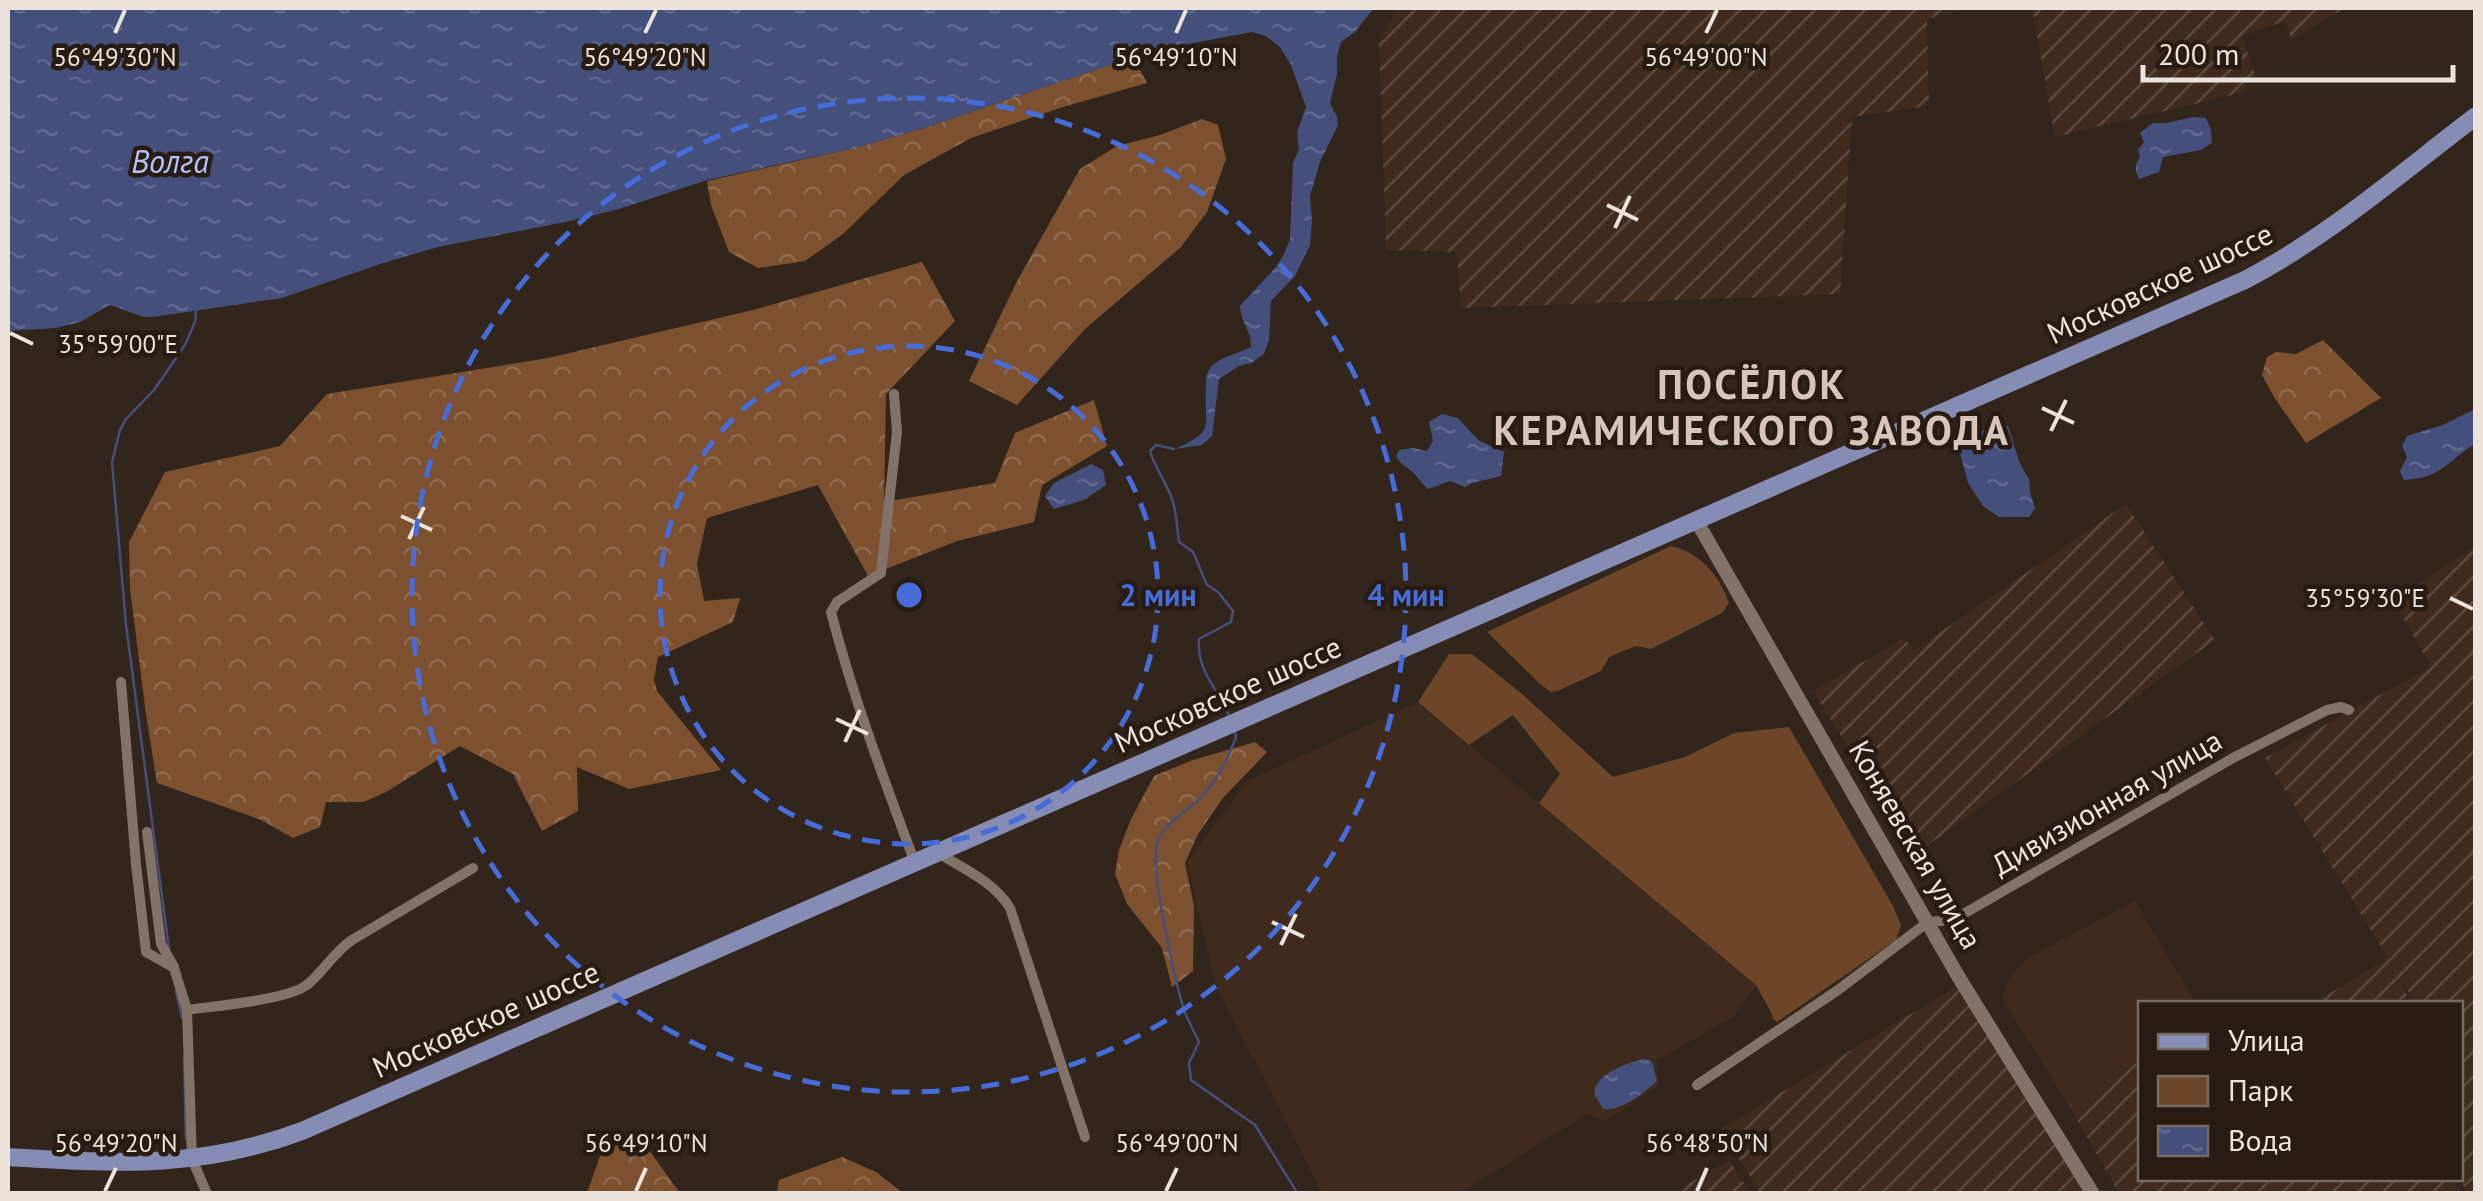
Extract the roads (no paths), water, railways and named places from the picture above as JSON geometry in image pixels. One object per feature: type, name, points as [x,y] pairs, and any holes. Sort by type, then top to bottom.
[{"type":"main road","name":"Московское шоссе","points":[[8,1157],[130,1163],[192,1159],[243,1149],[302,1130],[2246,280],[2329,229],[2476,116]]},
{"type":"street","points":[[894,394],[897,432],[881,573],[837,602],[831,612],[878,765],[915,862]]},
{"type":"street","name":"Коняевская улица","points":[[1696,520],[1984,1021],[2093,1194]]},
{"type":"street","points":[[122,682],[146,952],[174,968]]},
{"type":"street","name":"Дивизионная улица","points":[[1697,1085],[1838,990],[1928,922],[1953,920],[2234,758],[2328,710],[2349,710]]},
{"type":"street","points":[[148,832],[161,944],[174,968],[186,1010],[192,1159],[207,1194]]},
{"type":"street","points":[[937,853],[992,887],[1010,908],[1086,1137]]},
{"type":"street","points":[[186,1010],[298,990],[337,950],[473,868]]},
{"type":"water","name":"Волга","points":[[8,8],[1374,8],[1355,32],[1341,42],[1330,103],[1338,125],[1320,162],[1310,196],[1310,245],[1295,276],[1271,301],[1269,340],[1264,354],[1219,379],[1212,436],[1202,445],[1175,449],[1198,436],[1206,425],[1209,370],[1222,359],[1251,347],[1240,306],[1276,267],[1290,240],[1293,163],[1299,149],[1297,132],[1306,107],[1291,65],[1280,47],[1266,36],[1252,32],[1133,57],[855,148],[707,180],[570,221],[438,247],[282,298],[153,317],[110,305],[80,322],[8,331]]},
{"type":"water","points":[[2206,118],[2212,143],[2201,150],[2163,157],[2159,172],[2139,179],[2138,150],[2144,142],[2140,133],[2153,123]]},
{"type":"water","points":[[2475,409],[2475,444],[2436,472],[2404,480],[2400,471],[2407,457],[2402,446],[2407,436],[2443,425]]},
{"type":"water","points":[[1442,414],[1458,418],[1478,440],[1504,452],[1501,476],[1465,487],[1450,481],[1428,489],[1401,463],[1396,456],[1399,450],[1427,451],[1433,441],[1429,422]]},
{"type":"water","points":[[1999,424],[2008,426],[2029,479],[2035,508],[2029,517],[1999,517],[1983,506],[1968,483],[1961,456],[1954,447],[1965,438]]},
{"type":"water","points":[[1091,464],[1103,470],[1106,485],[1084,500],[1054,509],[1045,496],[1054,483]]},
{"type":"water","points":[[1645,1059],[1652,1062],[1657,1081],[1625,1104],[1603,1109],[1595,1095],[1599,1082],[1622,1066]]},
{"type":"waterway","points":[[169,949],[126,625],[112,462],[126,419],[154,390],[185,345],[196,311]]},
{"type":"waterway","points":[[1174,449],[1156,445],[1150,451],[1172,499],[1179,542],[1193,552],[1207,585],[1233,611],[1231,622],[1199,639],[1204,670],[1229,716]]},
{"type":"waterway","points":[[1235,733],[1230,753],[1213,783],[1166,827],[1158,840],[1159,896],[1183,1007],[1199,1042],[1189,1063],[1191,1080],[1255,1125],[1298,1194]]},
{"type":"waterway","points":[[176,991],[182,1018]]},
{"type":"waterway","points":[[184,1056],[186,1139]]},
{"type":"district","name":"ПОСЁЛОК КЕРАМИЧЕСКОГО ЗАВОДА","points":[[1752,408]]}]
